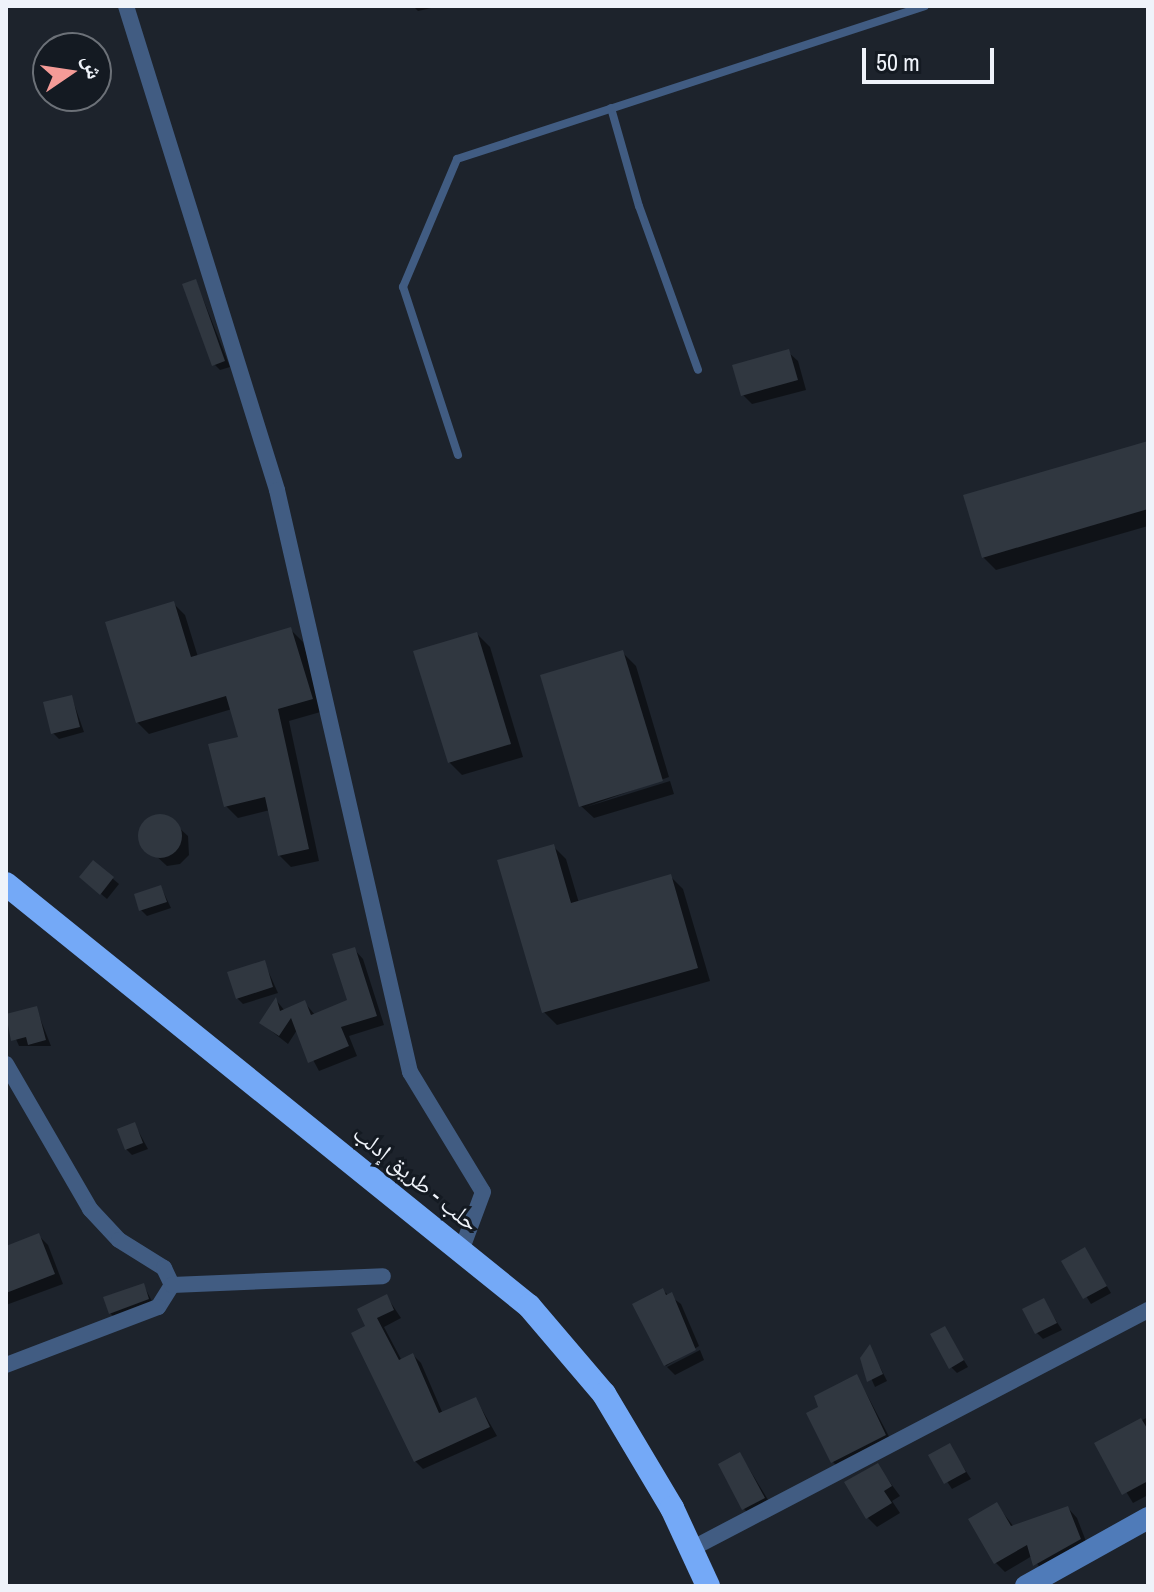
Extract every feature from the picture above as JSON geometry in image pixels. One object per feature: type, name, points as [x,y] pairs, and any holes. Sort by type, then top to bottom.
[{"type":"highway","name":"حلب - طريق إدلب","points":[[6,884],[529,1306],[604,1394],[691,1549],[708,1586]]},
{"type":"street","points":[[126,6],[277,490],[410,1072],[483,1192],[461,1251]]},
{"type":"street","points":[[6,1064],[90,1209],[119,1240],[164,1268],[172,1285]]},
{"type":"street","points":[[172,1285],[383,1276]]},
{"type":"street","points":[[6,1365],[158,1307],[172,1285]]},
{"type":"street","points":[[691,1549],[1148,1310]]},
{"type":"street","points":[[1026,1586],[1148,1518]]},
{"type":"lane","points":[[458,455],[403,287],[457,159],[925,6]]},
{"type":"lane","points":[[611,108],[639,206],[698,370]]},
{"type":"building","points":[[196,279],[225,361],[212,366],[182,284]]},
{"type":"building","points":[[789,349],[798,380],[741,396],[732,365]]},
{"type":"building","points":[[1148,441],[1148,509],[982,558],[963,495]]},
{"type":"building","points":[[174,601],[191,657],[291,627],[313,699],[278,709],[309,849],[278,856],[265,797],[224,807],[208,744],[238,737],[226,696],[136,723],[105,622]]},
{"type":"building","points":[[477,632],[511,744],[448,763],[413,651]]},
{"type":"building","points":[[623,650],[663,781],[579,807],[540,675]]},
{"type":"building","points":[[72,695],[80,727],[51,734],[43,702]]},
{"type":"building","points":[[160,814],[175,821],[182,836],[175,851],[160,858],[145,851],[138,836],[145,821]]},
{"type":"building","points":[[554,844],[571,903],[671,874],[698,968],[542,1013],[497,860]]},
{"type":"building","points":[[93,860],[114,877],[100,895],[79,877]]},
{"type":"building","points":[[161,885],[167,902],[139,911],[134,894]]},
{"type":"building","points":[[355,947],[377,1016],[341,1027],[349,1046],[308,1063],[291,1018],[279,1036],[259,1023],[276,997],[280,1011],[305,1000],[311,1015],[347,1000],[332,954]]},
{"type":"building","points":[[265,960],[273,987],[236,999],[227,972]]},
{"type":"building","points":[[37,1006],[46,1040],[28,1045],[26,1037],[11,1041],[6,1014]]},
{"type":"building","points":[[135,1122],[143,1143],[125,1150],[117,1129]]},
{"type":"building","points":[[39,1233],[55,1274],[6,1293],[6,1246]]},
{"type":"building","points":[[1085,1247],[1107,1286],[1083,1299],[1061,1261]]},
{"type":"building","points":[[144,1283],[149,1299],[109,1314],[103,1297]]},
{"type":"building","points":[[663,1288],[666,1295],[672,1292],[696,1350],[664,1366],[632,1304]]},
{"type":"building","points":[[387,1294],[394,1310],[377,1318],[399,1360],[413,1353],[439,1413],[476,1397],[490,1427],[414,1462],[351,1333],[365,1326],[357,1309]]},
{"type":"building","points":[[1044,1298],[1057,1323],[1035,1334],[1022,1309]]},
{"type":"building","points":[[945,1326],[964,1360],[949,1369],[930,1334]]},
{"type":"building","points":[[870,1344],[883,1374],[867,1382],[860,1358]]},
{"type":"building","points":[[857,1374],[886,1435],[831,1463],[806,1413],[818,1407],[814,1396]]},
{"type":"building","points":[[1141,1418],[1148,1430],[1148,1481],[1122,1495],[1094,1443]]},
{"type":"building","points":[[950,1443],[966,1472],[944,1484],[928,1455]]},
{"type":"building","points":[[740,1452],[765,1498],[742,1510],[718,1464]]},
{"type":"building","points":[[878,1463],[892,1486],[884,1491],[892,1503],[866,1519],[844,1482]]},
{"type":"building","points":[[997,1502],[1011,1526],[1068,1506],[1081,1539],[1033,1566],[1027,1545],[994,1564],[968,1519]]}]
